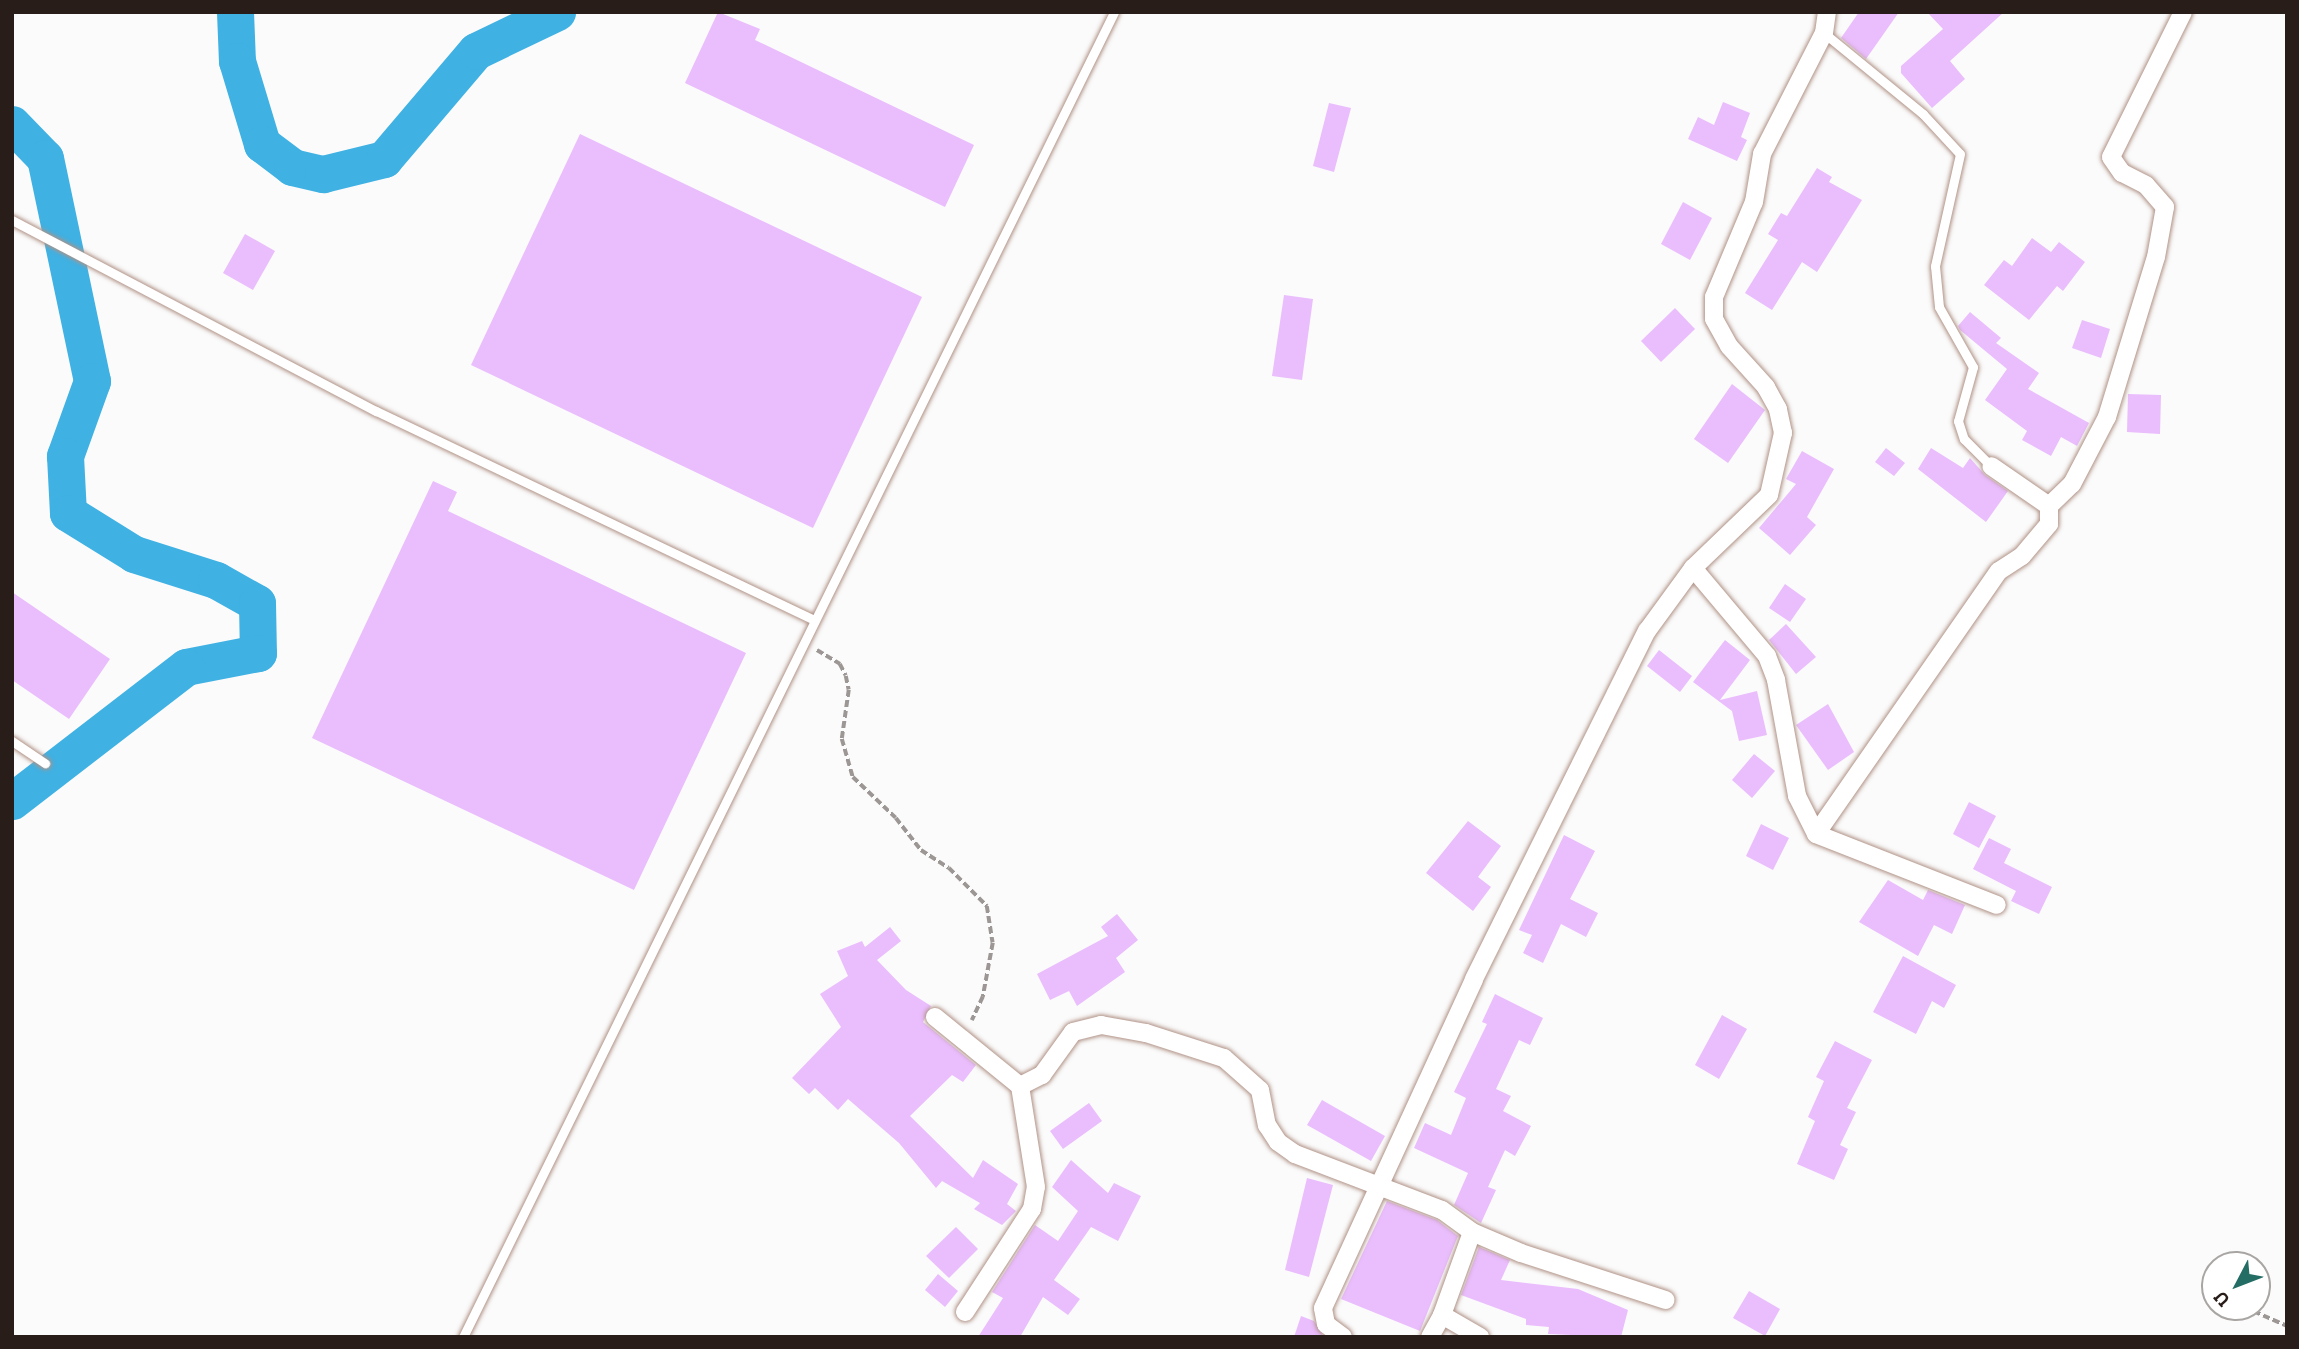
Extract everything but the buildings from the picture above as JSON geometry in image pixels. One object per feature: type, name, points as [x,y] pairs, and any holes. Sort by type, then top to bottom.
[{"type":"street","points":[[1343,1337],[1326,1324],[1323,1308],[1379,1183],[1647,631],[1693,568],[1769,495],[1777,470],[1783,433],[1779,409],[1766,387],[1729,346],[1714,319],[1714,298],[1754,202],[1762,154],[1824,33],[1827,12]]},
{"type":"street","points":[[1816,834],[1999,571],[2022,556],[2049,524],[2049,506],[2072,484],[2106,417],[2156,257],[2165,206],[2146,185],[2122,173],[2110,157],[2183,12]]},
{"type":"street","points":[[1992,466],[2049,506]]},
{"type":"street","points":[[1693,568],[1767,656],[1797,796],[1816,834],[1997,905]]},
{"type":"street","points":[[935,1017],[962,1042],[1020,1086],[1036,1187],[1032,1209],[965,1312]]},
{"type":"street","points":[[1020,1086],[1042,1075],[1073,1032],[1101,1025],[1146,1033],[1224,1058],[1245,1072],[1260,1090],[1267,1125],[1278,1142],[1296,1154],[1379,1183],[1442,1210],[1472,1232],[1521,1253],[1666,1300]]},
{"type":"street","points":[[1430,1337],[1442,1315],[1472,1232]]},
{"type":"street","points":[[1442,1315],[1480,1337]]},
{"type":"lane","points":[[463,1337],[1114,12]]},
{"type":"lane","points":[[1824,33],[1923,114],[1960,154],[1936,267],[1939,307],[1973,367],[1958,421],[1964,439],[1992,466]]},
{"type":"lane","points":[[12,220],[376,411],[814,619]]},
{"type":"lane","points":[[12,741],[45,763]]},
{"type":"path","points":[[803,641],[840,664],[846,676],[849,690],[842,739],[853,777],[896,818],[920,850],[949,868],[987,906],[992,919],[991,955],[983,997],[962,1042]]},
{"type":"waterway","points":[[235,12],[237,61],[262,144],[292,167],[323,174],[384,159],[476,51],[557,12]]},
{"type":"waterway","points":[[12,124],[45,158],[92,381],[65,456],[68,513],[134,554],[216,580],[257,603],[258,653],[186,667],[12,801]]}]
